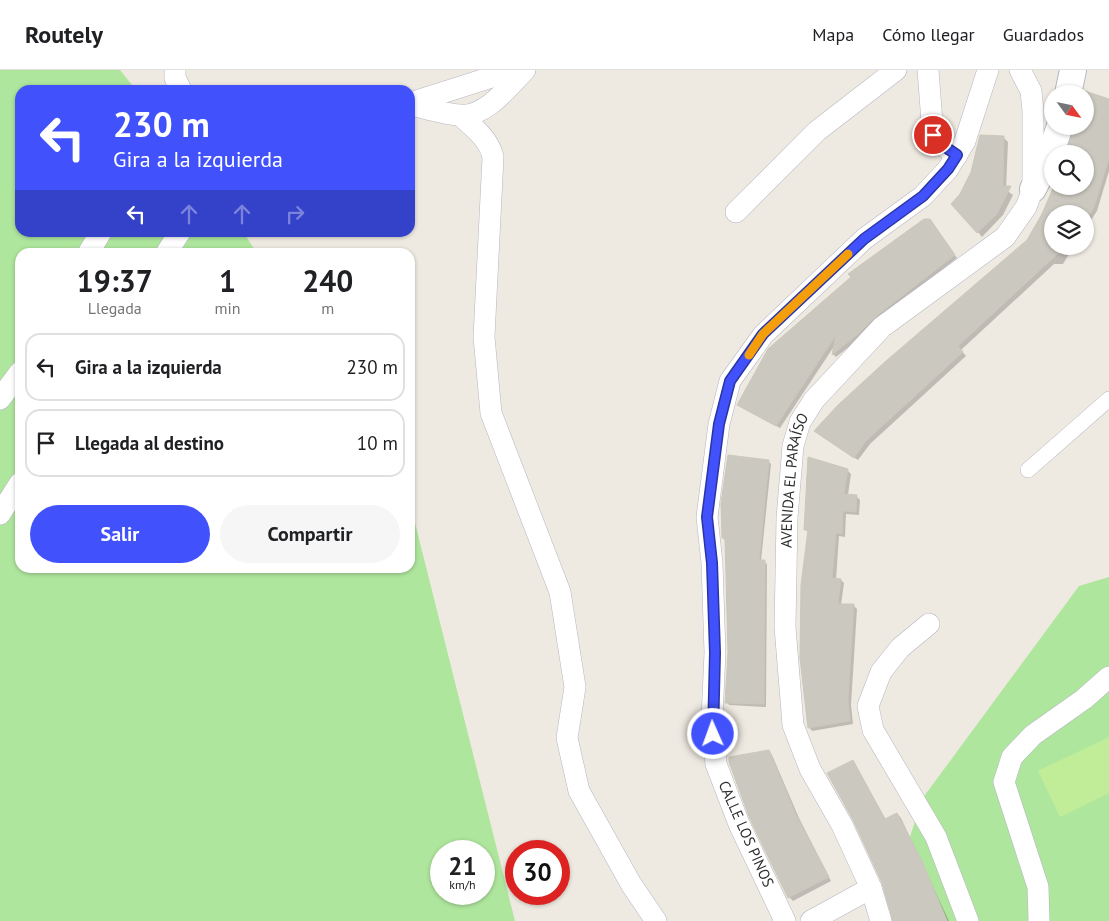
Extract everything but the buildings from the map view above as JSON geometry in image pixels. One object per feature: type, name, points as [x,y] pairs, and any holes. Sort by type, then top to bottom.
[{"type":"street","points":[[415,102],[514,70]]},
{"type":"street","points":[[415,105],[461,116],[480,111],[498,97],[525,70]]},
{"type":"street","points":[[736,212],[817,131],[896,70]]},
{"type":"street","points":[[928,70],[933,135],[935,140],[957,155]]},
{"type":"street","name":"CALLE LOS PINOS","points":[[785,921],[739,824],[716,764],[712,718],[715,653],[712,572],[707,517],[719,424],[730,381],[763,334],[864,239],[923,196],[948,169],[965,141],[988,70]]},
{"type":"street","points":[[1020,70],[1031,91],[1033,188]]},
{"type":"street","points":[[1070,85],[1073,70]]},
{"type":"street","points":[[461,116],[485,140],[493,157],[484,337],[491,413],[560,592],[575,687],[567,738],[580,791],[630,884],[656,921]]},
{"type":"street","name":"AVENIDA EL PARAÍSO","points":[[881,921],[871,888],[842,825],[810,769],[793,726],[785,627],[787,518],[793,446],[800,422],[814,400],[882,327],[1005,237],[1026,207],[1033,188],[1050,155],[1057,135]]},
{"type":"street","points":[[91,248],[98,237]]},
{"type":"street","points":[[170,248],[177,237]]},
{"type":"street","points":[[0,399],[15,379]]},
{"type":"street","points":[[1028,470],[1109,399]]},
{"type":"street","points":[[0,514],[15,491]]},
{"type":"street","points":[[929,624],[900,648],[881,672],[868,706],[873,730],[936,837],[968,921]]},
{"type":"street","points":[[1039,921],[1038,887],[1004,782],[1012,757],[1033,735],[1084,699],[1109,677]]},
{"type":"street","points":[[811,921],[871,888]]},
{"type":"green space","points":[[0,70],[120,70],[132,85],[15,85],[15,237],[247,237],[253,248],[15,248],[15,573],[415,573],[415,523],[495,840],[430,840],[430,905],[495,905],[495,841],[505,881],[505,905],[511,905],[515,921],[0,921]]},
{"type":"green space","points":[[1109,577],[1109,921],[891,921],[910,837],[922,799],[1079,586]]},
{"type":"green space","points":[[1109,737],[1109,793],[1060,817],[1038,771]]},
{"type":"slow traffic","points":[[749,355],[763,334],[848,254]]},
{"type":"route","points":[[713,734],[715,653],[712,563],[707,517],[719,424],[730,381],[763,334],[864,239],[923,196],[948,169],[957,155],[935,140],[933,135]]}]
